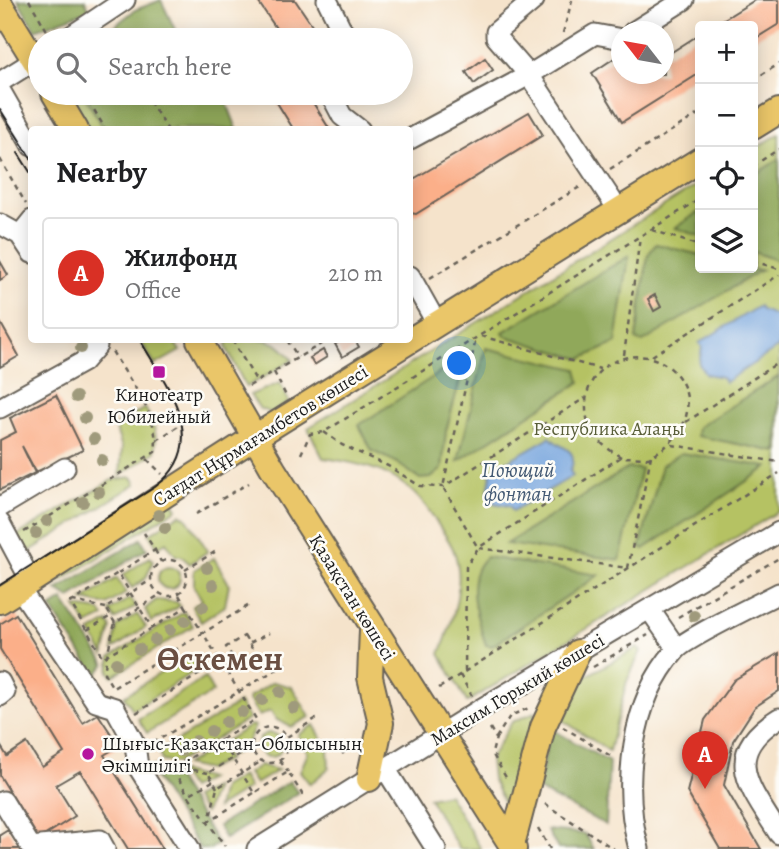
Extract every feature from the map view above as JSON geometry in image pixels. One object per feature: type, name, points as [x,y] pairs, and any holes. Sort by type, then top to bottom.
[{"type":"main road","points":[[0,4],[28,47]]},
{"type":"main road","points":[[61,105],[74,126]]},
{"type":"main road","points":[[758,124],[779,111]]},
{"type":"main road","name":"Сағдат Нұрмағамбетов көшесі","points":[[413,339],[695,163]]},
{"type":"main road","name":"Қазақстан көшесі","points":[[201,343],[372,630],[513,847]]},
{"type":"main road","name":"Сағдат Нұрмағамбетов көшесі","points":[[17,590],[255,436],[406,343]]},
{"type":"main road","points":[[372,630],[370,677],[381,723],[377,773]]},
{"type":"main road","points":[[513,847],[547,717],[578,652]]},
{"type":"street","points":[[327,0],[341,28]]},
{"type":"street","points":[[534,0],[496,32],[496,37],[529,75],[619,211]]},
{"type":"street","points":[[651,21],[684,0]]},
{"type":"street","points":[[82,28],[116,3]]},
{"type":"street","points":[[413,137],[529,75],[596,34],[611,37]]},
{"type":"street","points":[[0,82],[28,67]]},
{"type":"street","points":[[0,90],[28,139]]},
{"type":"street","points":[[336,105],[342,116],[355,126]]},
{"type":"street","points":[[0,224],[26,228]]},
{"type":"street","points":[[413,281],[437,324]]},
{"type":"street","points":[[0,408],[83,362],[101,343]]},
{"type":"street","points":[[0,507],[65,468]]},
{"type":"street","points":[[5,532],[17,590],[96,702],[115,708],[135,744],[138,767],[190,849]]},
{"type":"street","name":"Максим Горький көшесі","points":[[257,849],[441,733],[779,532]]},
{"type":"street","points":[[639,849],[632,822],[629,781],[635,737],[652,689],[677,649],[779,593]]},
{"type":"street","points":[[650,610],[677,649]]},
{"type":"street","points":[[0,682],[5,692],[0,696]]},
{"type":"street","points":[[779,718],[760,730],[752,740],[744,771],[746,782],[779,834]]},
{"type":"street","points":[[377,773],[436,849]]},
{"type":"street","points":[[1,801],[31,847],[100,840],[105,849]]},
{"type":"path","points":[[29,0],[46,28]]},
{"type":"path","points":[[558,56],[572,0]]},
{"type":"path","points":[[758,77],[779,64]]},
{"type":"path","points":[[91,105],[104,126]]},
{"type":"path","points":[[152,105],[165,126]]},
{"type":"path","points":[[413,281],[597,177],[695,116]]},
{"type":"path","points":[[758,163],[779,149]]},
{"type":"path","points":[[0,159],[28,206]]},
{"type":"path","points":[[301,454],[310,434],[324,432],[695,202]]},
{"type":"path","points":[[652,230],[695,244]]},
{"type":"path","points":[[624,356],[640,237]]},
{"type":"path","points":[[758,263],[779,270]]},
{"type":"path","points":[[651,357],[779,275]]},
{"type":"path","points":[[481,336],[600,369]]},
{"type":"path","points":[[476,339],[443,487],[478,548]]},
{"type":"path","points":[[5,532],[147,459],[155,452],[158,439],[154,424],[101,343]]},
{"type":"path","points":[[234,343],[257,382]]},
{"type":"path","points":[[289,343],[298,357]]},
{"type":"path","points":[[246,387],[323,343]]},
{"type":"path","points":[[621,457],[598,443],[585,419],[586,397],[600,369],[624,356],[651,357],[674,371],[687,395],[687,422]]},
{"type":"path","points":[[465,671],[466,567],[478,548],[621,457],[651,456],[672,445],[687,422],[779,362]]},
{"type":"path","points":[[274,372],[289,402]]},
{"type":"path","points":[[324,432],[342,445],[388,466],[420,486],[443,487],[586,397]]},
{"type":"path","points":[[158,439],[201,411]]},
{"type":"path","points":[[672,445],[779,462]]},
{"type":"path","points":[[628,568],[651,456]]},
{"type":"path","points":[[147,459],[166,479]]},
{"type":"path","points":[[439,688],[779,473]]},
{"type":"path","points":[[196,514],[249,482]]},
{"type":"path","points":[[144,533],[161,562]]},
{"type":"path","points":[[478,548],[628,568]]},
{"type":"path","points":[[155,550],[70,602],[103,658],[186,607]]},
{"type":"path","points":[[186,570],[218,550]]},
{"type":"path","points":[[175,561],[186,570],[187,581],[178,594],[170,597],[161,594],[151,580],[153,570],[161,562],[175,561]]},
{"type":"path","points":[[118,573],[152,628]]},
{"type":"path","points":[[74,601],[106,608],[151,580]]},
{"type":"path","points":[[115,623],[161,594]]},
{"type":"path","points":[[178,594],[263,728]]},
{"type":"path","points":[[106,608],[115,623],[104,673],[113,688],[251,604]]},
{"type":"path","points":[[87,630],[111,616]]},
{"type":"path","points":[[250,644],[269,633]]},
{"type":"path","points":[[244,636],[250,644],[255,653],[237,664],[226,647],[244,636]]},
{"type":"path","points":[[130,717],[231,655]]},
{"type":"path","points":[[147,747],[287,663]]},
{"type":"path","points":[[460,675],[475,701]]},
{"type":"path","points":[[496,738],[510,716],[531,707],[617,760]]},
{"type":"path","points":[[286,737],[320,716]]},
{"type":"path","points":[[176,766],[256,719]]},
{"type":"path","points":[[276,727],[286,737],[289,747],[280,760],[271,763],[262,761],[255,755],[252,747],[254,736],[263,728],[276,727]]},
{"type":"path","points":[[220,740],[254,793]]},
{"type":"path","points":[[208,774],[252,747]]},
{"type":"path","points":[[280,760],[304,797]]},
{"type":"path","points":[[217,788],[262,761]]},
{"type":"path","points":[[170,766],[208,774],[213,781],[217,788],[209,821]]},
{"type":"path","points":[[209,821],[288,772]]},
{"type":"path","points":[[213,781],[188,795],[225,846]]},
{"type":"path","points":[[535,798],[614,849]]},
{"type":"green space","points":[[18,0],[85,0],[90,10],[40,28],[34,28]]},
{"type":"green space","points":[[161,0],[174,28],[112,28],[135,10]]},
{"type":"green space","points":[[75,105],[90,105],[102,126],[88,126]]},
{"type":"green space","points":[[90,105],[228,105],[236,126],[102,126]]},
{"type":"green space","name":"Республика Алаңы","points":[[779,134],[779,511],[467,702],[440,654],[453,616],[458,588],[457,561],[449,542],[414,493],[374,469],[323,458],[308,428],[695,186],[695,273],[758,273],[758,147]]},
{"type":"green space","points":[[779,159],[779,261],[758,254],[758,173]]},
{"type":"green space","points":[[695,214],[695,234],[675,228]]},
{"type":"green space","points":[[656,244],[695,254],[695,273],[756,273],[643,342],[636,340],[648,255]]},
{"type":"green space","points":[[629,256],[616,343],[581,359],[505,336],[503,332]]},
{"type":"green space","points":[[142,343],[175,343],[180,351],[155,365]]},
{"type":"green space","points":[[227,343],[274,343],[293,360],[246,387],[226,347]]},
{"type":"green space","points":[[486,348],[577,369],[580,382],[458,461]]},
{"type":"green space","points":[[467,355],[446,431],[442,469],[431,478],[420,479],[394,461],[372,451],[359,425]]},
{"type":"green space","points":[[779,376],[777,452],[697,436],[698,427]]},
{"type":"green space","points":[[280,383],[289,402],[272,413],[260,409],[250,395]]},
{"type":"green space","points":[[145,408],[154,429],[155,452],[120,475],[122,448],[115,426]]},
{"type":"green space","points":[[681,453],[768,467],[644,549],[640,547],[662,465]]},
{"type":"green space","points":[[628,468],[641,469],[620,560],[506,544]]},
{"type":"green space","points":[[132,477],[136,484],[19,558],[9,540],[112,480]]},
{"type":"green space","points":[[171,498],[177,509],[44,591],[38,581]]},
{"type":"green space","points":[[180,514],[186,517],[208,551],[190,564],[181,556],[176,556],[166,542],[158,547],[149,534]]},
{"type":"green space","points":[[141,539],[147,549],[70,598],[57,590]]},
{"type":"green space","points":[[150,557],[153,561],[146,578],[132,588],[123,575]]},
{"type":"green space","points":[[486,557],[599,575],[492,646],[486,645],[473,587],[479,566]]},
{"type":"green space","points":[[214,558],[229,584],[225,606],[201,622],[192,607],[202,600],[194,587],[194,570]]},
{"type":"green space","points":[[165,567],[173,567],[180,574],[180,582],[173,589],[165,589],[158,582],[158,574]]},
{"type":"green space","points":[[117,578],[126,593],[107,605],[83,600]]},
{"type":"green space","points":[[130,598],[136,606],[115,620],[110,611]]},
{"type":"green space","points":[[63,600],[105,664],[96,676],[51,608]]},
{"type":"green space","points":[[156,600],[177,602],[180,606],[151,622],[145,609]]},
{"type":"green space","points":[[76,607],[100,611],[104,617],[87,625]]},
{"type":"green space","points":[[184,612],[193,626],[113,676],[109,672],[111,657]]},
{"type":"green space","points":[[137,614],[146,627],[113,649],[117,627]]},
{"type":"green space","points":[[108,622],[111,628],[104,655],[91,632]]},
{"type":"green space","points":[[637,648],[641,651],[627,681],[609,751],[555,715],[577,681]]},
{"type":"green space","points":[[189,655],[198,669],[133,710],[124,696]]},
{"type":"green space","points":[[205,678],[213,692],[147,733],[138,719]]},
{"type":"green space","points":[[273,682],[292,687],[310,717],[291,727],[277,720],[270,711],[259,716],[248,698]]},
{"type":"green space","points":[[239,703],[249,719],[176,763],[162,761],[159,752]]},
{"type":"green space","points":[[535,712],[512,819],[492,779],[490,759],[512,722]]},
{"type":"green space","points":[[251,725],[255,726],[246,746],[232,755],[224,742]]},
{"type":"green space","points":[[314,725],[328,749],[329,768],[310,784],[300,771],[308,753],[298,735]]},
{"type":"green space","points":[[550,728],[609,762],[606,825],[538,790]]},
{"type":"green space","points":[[270,733],[279,736],[282,745],[279,754],[270,757],[261,754],[258,745],[261,736]]},
{"type":"green space","points":[[220,745],[228,759],[208,770],[185,765]]},
{"type":"green space","points":[[260,765],[278,770],[255,784],[248,773]]},
{"type":"green space","points":[[153,766],[171,770],[218,844],[210,849],[200,849],[150,770]]},
{"type":"green space","points":[[179,771],[209,779],[190,789]]},
{"type":"green space","points":[[242,776],[249,788],[217,808],[222,788]]},
{"type":"green space","points":[[290,781],[298,793],[225,839],[218,826]]},
{"type":"green space","points":[[215,787],[205,813],[194,798]]},
{"type":"green space","points":[[448,794],[481,849],[459,849],[429,798]]},
{"type":"green space","points":[[547,830],[585,834],[594,849],[558,849]]},
{"type":"water","points":[[759,306],[761,310],[779,317],[779,347],[725,382],[722,377],[706,374],[699,364],[702,347],[699,343]]},
{"type":"water","name":"Поющий фонтан","points":[[550,437],[571,453],[573,463],[570,471],[573,476],[513,511],[510,506],[494,503],[488,492],[491,475],[488,472]]},
{"type":"building","points":[[257,0],[295,0],[314,28],[276,28]]},
{"type":"building","points":[[755,0],[779,0],[779,24],[758,37],[758,21],[721,21]]},
{"type":"building","points":[[695,37],[695,76],[622,122],[592,73],[611,60],[611,84],[674,84],[674,51]]},
{"type":"building","points":[[485,58],[493,70],[474,84],[466,72]]},
{"type":"building","points":[[278,105],[314,105],[328,126],[292,126]]},
{"type":"building","points":[[529,112],[543,135],[416,214],[413,214],[413,179]]},
{"type":"building","points":[[0,261],[8,275],[0,280]]},
{"type":"building","points":[[655,295],[661,307],[654,311],[648,299]]},
{"type":"building","points":[[0,322],[19,356],[0,367]]},
{"type":"building","points":[[357,343],[359,347],[342,357],[335,344]]},
{"type":"building","points":[[323,350],[327,357],[314,365],[310,358]]},
{"type":"building","points":[[56,395],[83,450],[36,472],[22,446],[35,473],[0,490],[0,440],[16,432],[10,418]]},
{"type":"building","points":[[16,614],[83,723],[98,714],[119,746],[104,755],[163,849],[128,849],[80,771],[56,785],[75,816],[39,839],[0,776],[0,745],[7,756],[27,743],[42,767],[64,753],[0,649],[0,624]]},
{"type":"building","points":[[779,653],[779,691],[755,707],[733,741],[724,785],[761,849],[720,849],[687,792],[705,720],[734,680]]},
{"type":"building","points":[[8,830],[21,849],[0,849],[0,835]]},
{"type":"tram line","points":[[0,109],[28,154]]},
{"type":"tram line","points":[[18,153],[28,169]]},
{"type":"tram line","points":[[0,585],[155,487],[172,470],[181,452],[183,434],[179,415],[172,395],[142,343]]},
{"type":"place","name":"Кинотеатр Юбилейный","points":[[159,372]]},
{"type":"place","name":"Шығыс-Қазақстан-Облысының Әкімшілігі","points":[[88,754]]},
{"type":"place","name":"Жилфонд","points":[[705,789]]},
{"type":"district","name":"Өскемен","points":[[220,658]]}]
